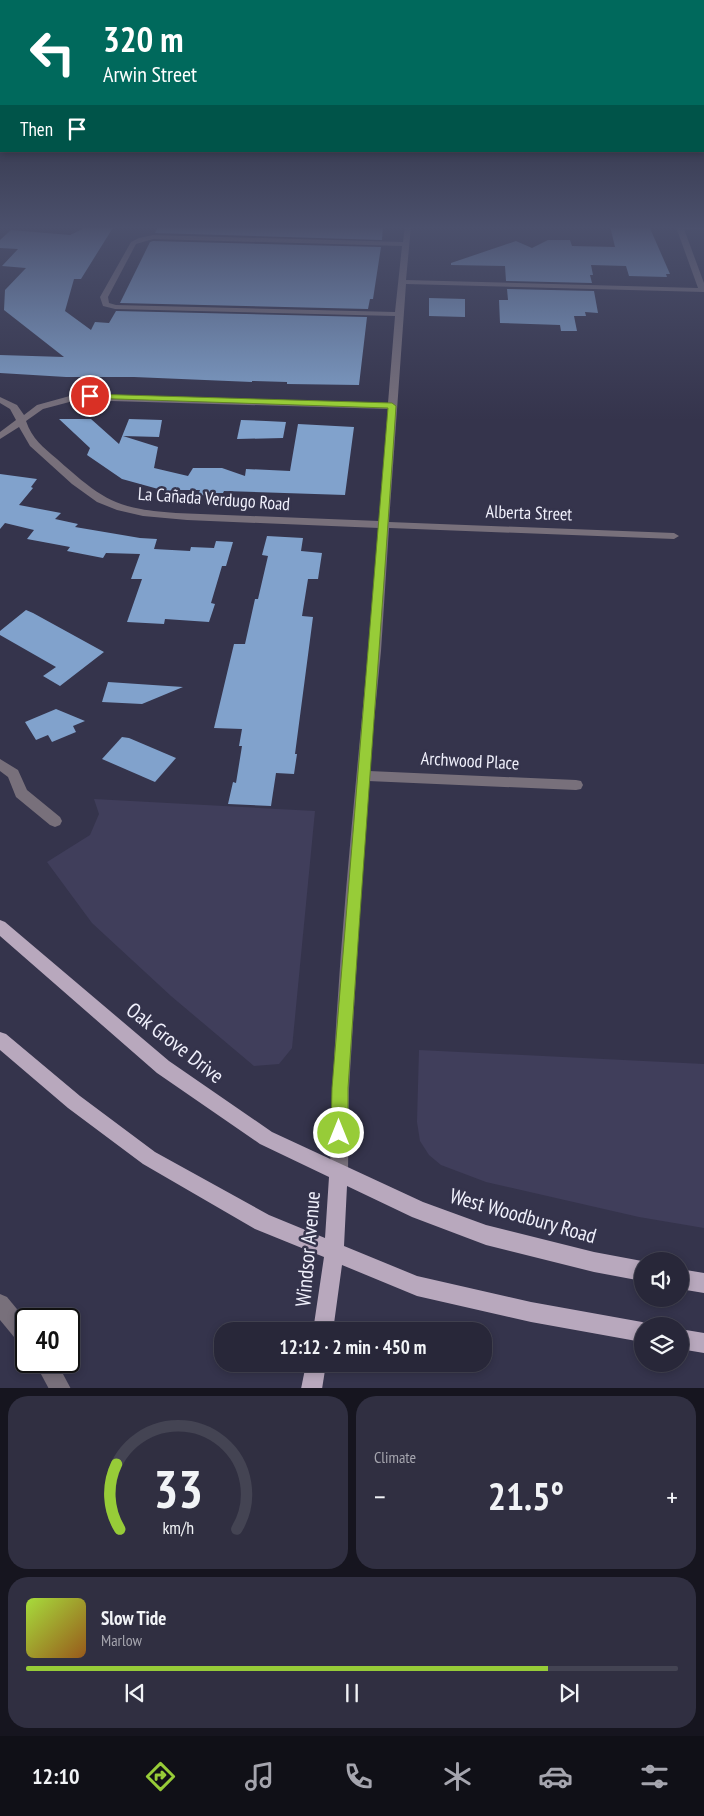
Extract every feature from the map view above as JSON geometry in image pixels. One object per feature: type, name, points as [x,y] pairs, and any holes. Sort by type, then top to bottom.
[{"type":"main road","name":"Oak Grove Drive","points":[[0,927],[163,1067],[266,1138],[339,1171]]},
{"type":"main road","points":[[0,1040],[74,1102],[149,1158],[262,1222],[418,1286],[532,1312],[634,1331]]},
{"type":"main road","name":"Windsor Avenue","points":[[324,1322],[334,1252],[339,1171]]},
{"type":"main road","name":"West Woodbury Road","points":[[339,1171],[419,1210],[486,1235],[594,1262],[634,1270]]},
{"type":"main road","points":[[689,1280],[704,1283]]},
{"type":"main road","points":[[689,1340],[704,1343]]},
{"type":"main road","points":[[311,1388],[314,1372]]},
{"type":"street","points":[[107,291],[104,297],[106,304],[115,308],[399,314]]},
{"type":"street","points":[[339,1171],[340,1088],[362,776],[375,651],[401,291]]},
{"type":"street","points":[[0,436],[40,407],[64,400],[90,396],[392,406]]},
{"type":"street","name":"La Cañada Verdugo Road","points":[[0,400],[10,403],[18,410],[28,438],[82,488],[102,501],[123,508],[159,516],[383,525]]},
{"type":"street","name":"Alberta Street","points":[[383,525],[674,536]]},
{"type":"street","points":[[0,764],[13,774],[21,793],[55,821]]},
{"type":"street","name":"Archwood Place","points":[[362,776],[423,777],[576,785]]},
{"type":"street","points":[[0,1304],[15,1322]]},
{"type":"street","points":[[52,1373],[61,1388]]},
{"type":"shaded area","points":[[94,799],[315,811],[292,1048],[279,1064],[254,1066],[171,996],[92,923],[47,862],[90,835],[99,814]]},
{"type":"shaded area","points":[[419,1050],[704,1064],[704,1228],[639,1217],[486,1182],[441,1165],[429,1155],[420,1141],[417,1122]]},
{"type":"building","points":[[5,291],[71,291],[65,311],[91,330],[95,322],[109,323],[116,311],[367,317],[359,385],[287,384],[287,382],[134,377],[66,377],[0,373],[0,355],[64,357],[4,310]]},
{"type":"building","points":[[126,291],[374,291],[368,309],[120,303]]},
{"type":"building","points":[[507,291],[594,291],[598,313],[585,312],[586,316],[574,316],[577,331],[561,331],[560,325],[500,323],[499,300],[508,300]]},
{"type":"building","points":[[429,298],[465,299],[465,317],[429,316]]},
{"type":"building","points":[[59,419],[91,419],[119,444],[129,419],[162,420],[159,437],[123,436],[158,447],[154,468],[188,476],[193,468],[222,468],[245,476],[246,469],[290,471],[298,424],[354,427],[345,495],[224,491],[223,493],[215,493],[215,496],[198,495],[200,490],[171,490],[169,492],[122,479],[87,455],[90,448]]},
{"type":"building","points":[[241,420],[286,422],[283,438],[237,439]]},
{"type":"building","points":[[0,474],[37,479],[31,487],[33,488],[19,505],[61,513],[55,519],[78,524],[75,527],[157,539],[154,549],[190,551],[191,547],[214,548],[216,541],[233,542],[226,566],[222,566],[211,603],[215,604],[209,622],[165,619],[164,624],[127,622],[142,579],[131,579],[140,554],[106,553],[103,558],[67,551],[70,547],[27,539],[34,530],[5,523],[0,529]]},
{"type":"building","points":[[267,536],[303,538],[301,551],[322,553],[318,579],[308,579],[302,616],[313,617],[295,754],[297,754],[294,774],[276,773],[271,806],[228,804],[233,782],[236,783],[242,746],[239,746],[242,729],[214,728],[234,644],[245,644],[255,599],[258,599],[268,556],[262,555]]},
{"type":"building","points":[[26,610],[104,652],[60,686],[43,676],[56,667],[0,635],[0,631]]},
{"type":"building","points":[[108,682],[183,687],[142,704],[102,702]]},
{"type":"building","points":[[56,709],[85,721],[73,726],[76,732],[52,742],[48,735],[36,740],[25,722]]},
{"type":"building","points":[[122,737],[129,738],[176,758],[155,782],[102,759]]},
{"type":"route","points":[[90,396],[392,406],[375,651],[362,776],[340,1088],[339,1133]]}]
